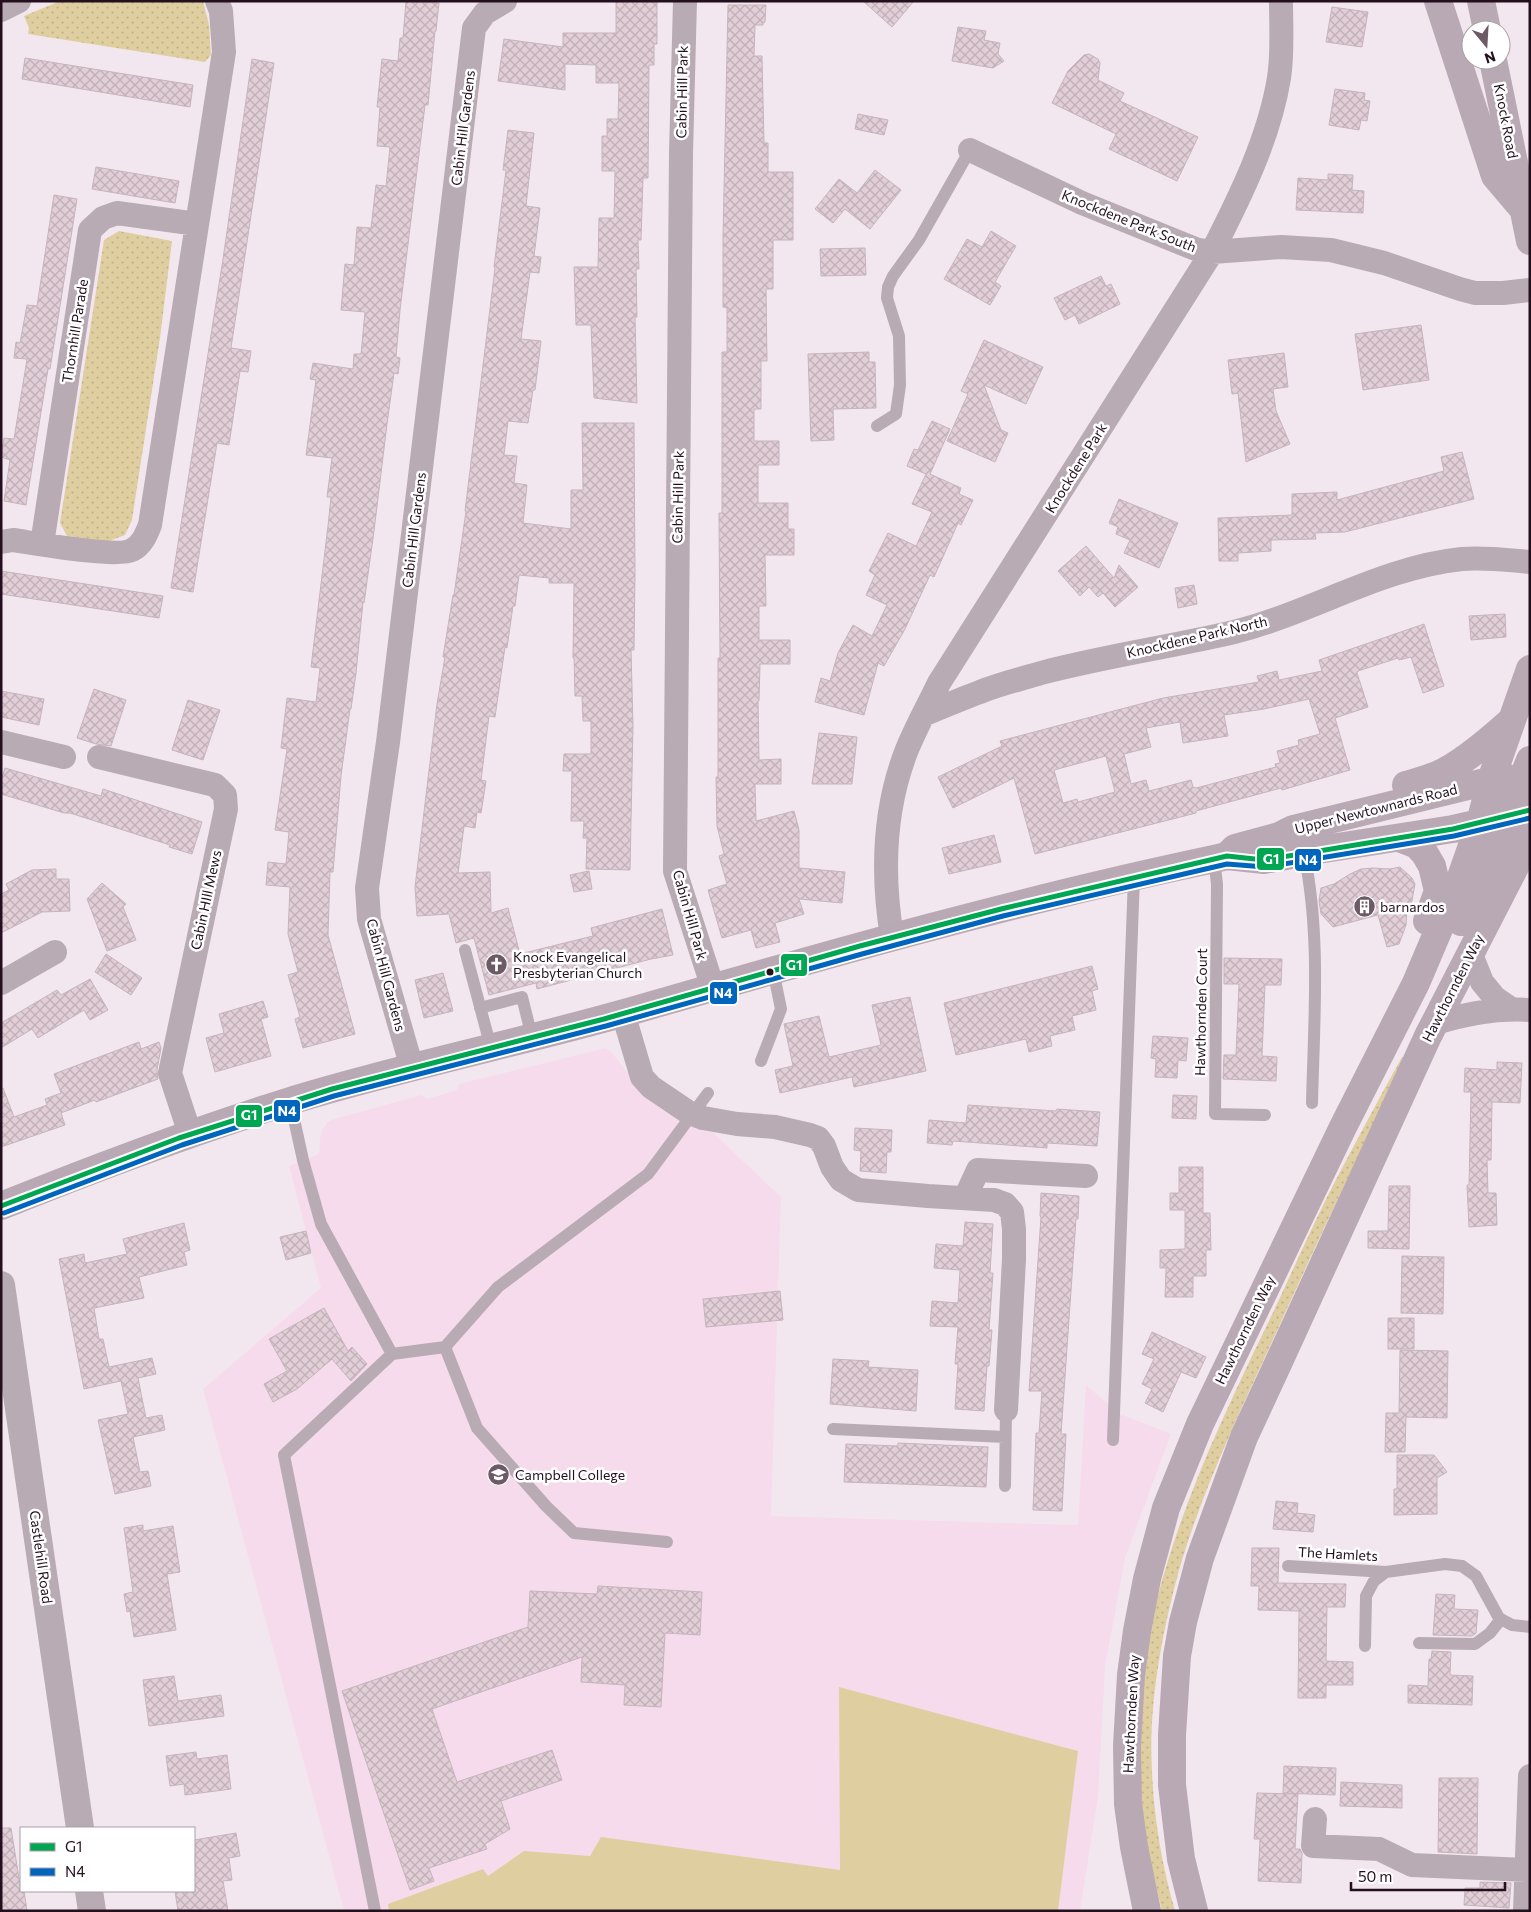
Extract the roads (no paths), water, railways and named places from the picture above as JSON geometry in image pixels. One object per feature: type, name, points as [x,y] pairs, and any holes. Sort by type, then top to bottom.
[{"type":"highway","points":[[1438,1],[1495,176],[1523,209]]},
{"type":"highway","points":[[1481,1],[1485,20]]},
{"type":"highway","name":"Knock Road","points":[[1495,70],[1530,241]]},
{"type":"highway","points":[[1416,983],[1457,932],[1490,861],[1518,813],[1513,789],[1510,722],[1530,669]]},
{"type":"highway","points":[[1225,854],[1250,830],[1437,775],[1486,742],[1510,722]]},
{"type":"highway","name":"Upper Newtownards Road","points":[[1,1206],[190,1134],[290,1102],[412,1068],[623,1013],[892,937],[1225,854],[1279,836],[1293,829],[1513,789]]},
{"type":"highway","name":"Upper Newtownards Road","points":[[1225,854],[1264,860],[1453,829],[1513,789]]},
{"type":"highway","name":"Hawthornden Way","points":[[1147,1911],[1128,1804],[1127,1746],[1131,1675],[1147,1578],[1166,1508],[1200,1424],[1343,1127],[1416,983],[1459,882],[1513,789]]},
{"type":"highway","name":"Hawthornden Way","points":[[1194,1911],[1178,1840],[1172,1785],[1172,1734],[1177,1656],[1183,1622],[1200,1558],[1244,1437],[1433,1024],[1470,952],[1522,860],[1530,834]]},
{"type":"highway","points":[[1343,1127],[1346,1097],[1434,904],[1438,891],[1432,866],[1425,854],[1417,845],[1399,838]]},
{"type":"street","points":[[1,10],[19,1]]},
{"type":"street","points":[[1,542],[12,540],[115,554],[132,551],[143,541],[150,525],[224,52],[221,11],[217,1]]},
{"type":"street","name":"Cabin Hill Gardens","points":[[412,1068],[369,918],[367,888],[390,722],[474,28],[485,13],[505,1]]},
{"type":"street","name":"Cabin Hill Park","points":[[684,1],[675,871],[712,988]]},
{"type":"street","name":"Knockdene Park","points":[[892,937],[885,880],[885,848],[895,785],[906,752],[939,683],[1212,252],[1237,204],[1253,166],[1271,112],[1279,76],[1281,1]]},
{"type":"street","name":"Knockdene Park South","points":[[970,150],[1082,204],[1198,250],[1212,252],[1281,246],[1331,250],[1384,262],[1475,293],[1503,294],[1530,290]]},
{"type":"street","name":"Thornhill Parade","points":[[42,544],[90,230],[103,218],[117,214],[197,224]]},
{"type":"street","name":"Knockdene Park North","points":[[923,715],[980,691],[1042,673],[1234,632],[1388,577],[1431,564],[1462,559],[1530,562]]},
{"type":"street","points":[[1,742],[64,757]]},
{"type":"street","name":"Cabin HIll Mews","points":[[98,757],[215,785],[225,795],[226,809],[170,1073],[190,1134]]},
{"type":"street","points":[[1,983],[55,952]]},
{"type":"street","points":[[1470,952],[1482,982],[1495,998],[1520,1009]]},
{"type":"street","points":[[1433,1024],[1455,1017],[1520,1009]]},
{"type":"street","points":[[623,1013],[642,1077],[651,1088],[692,1114],[703,1118],[737,1124],[775,1127],[818,1138],[824,1146],[832,1167],[842,1180],[858,1190],[994,1200],[1005,1204],[1012,1212],[1014,1259],[1006,1410]]},
{"type":"street","points":[[965,1198],[978,1170],[1086,1176]]},
{"type":"street","name":"Castlehill Road","points":[[1,1285],[80,1827]]},
{"type":"street","points":[[1525,1911],[1530,1776]]},
{"type":"street","points":[[1315,1819],[1313,1846],[1379,1849],[1412,1865],[1527,1870]]},
{"type":"street","points":[[89,1892],[92,1911]]},
{"type":"lane","points":[[877,426],[896,414],[900,385],[899,336],[887,298],[888,287],[893,276],[919,240],[970,150]]},
{"type":"lane","points":[[1304,853],[1313,909],[1316,963],[1312,1103]]},
{"type":"lane","name":"Hawthornden Court","points":[[1225,854],[1217,884],[1214,1114],[1266,1115]]},
{"type":"lane","points":[[1112,1440],[1134,877]]},
{"type":"lane","points":[[465,950],[491,1048]]},
{"type":"lane","points":[[761,1061],[781,1009],[773,970]]},
{"type":"lane","points":[[480,1008],[522,997],[532,1037]]},
{"type":"lane","points":[[375,1911],[284,1455],[392,1354],[445,1347],[498,1287],[648,1174],[708,1093]]},
{"type":"lane","points":[[290,1102],[303,1160],[321,1224],[392,1354]]},
{"type":"lane","points":[[445,1347],[477,1428],[546,1506],[574,1533],[667,1542]]},
{"type":"lane","points":[[1004,1486],[1006,1410]]},
{"type":"lane","points":[[833,1429],[1005,1437]]},
{"type":"lane","name":"The Hamlets","points":[[1288,1566],[1386,1572],[1445,1564],[1462,1566],[1476,1576],[1501,1619]]},
{"type":"lane","name":"The Hamlets","points":[[1365,1646],[1366,1596],[1374,1581],[1386,1572]]},
{"type":"lane","points":[[1419,1643],[1476,1644],[1490,1633],[1501,1619],[1512,1625],[1530,1627]]},
{"type":"place","name":"barnardos","points":[[1364,907]]},
{"type":"place","name":"Knock Evangelical Presbyterian Church","points":[[497,965]]},
{"type":"place","name":"Campbell College","points":[[499,1475]]}]
